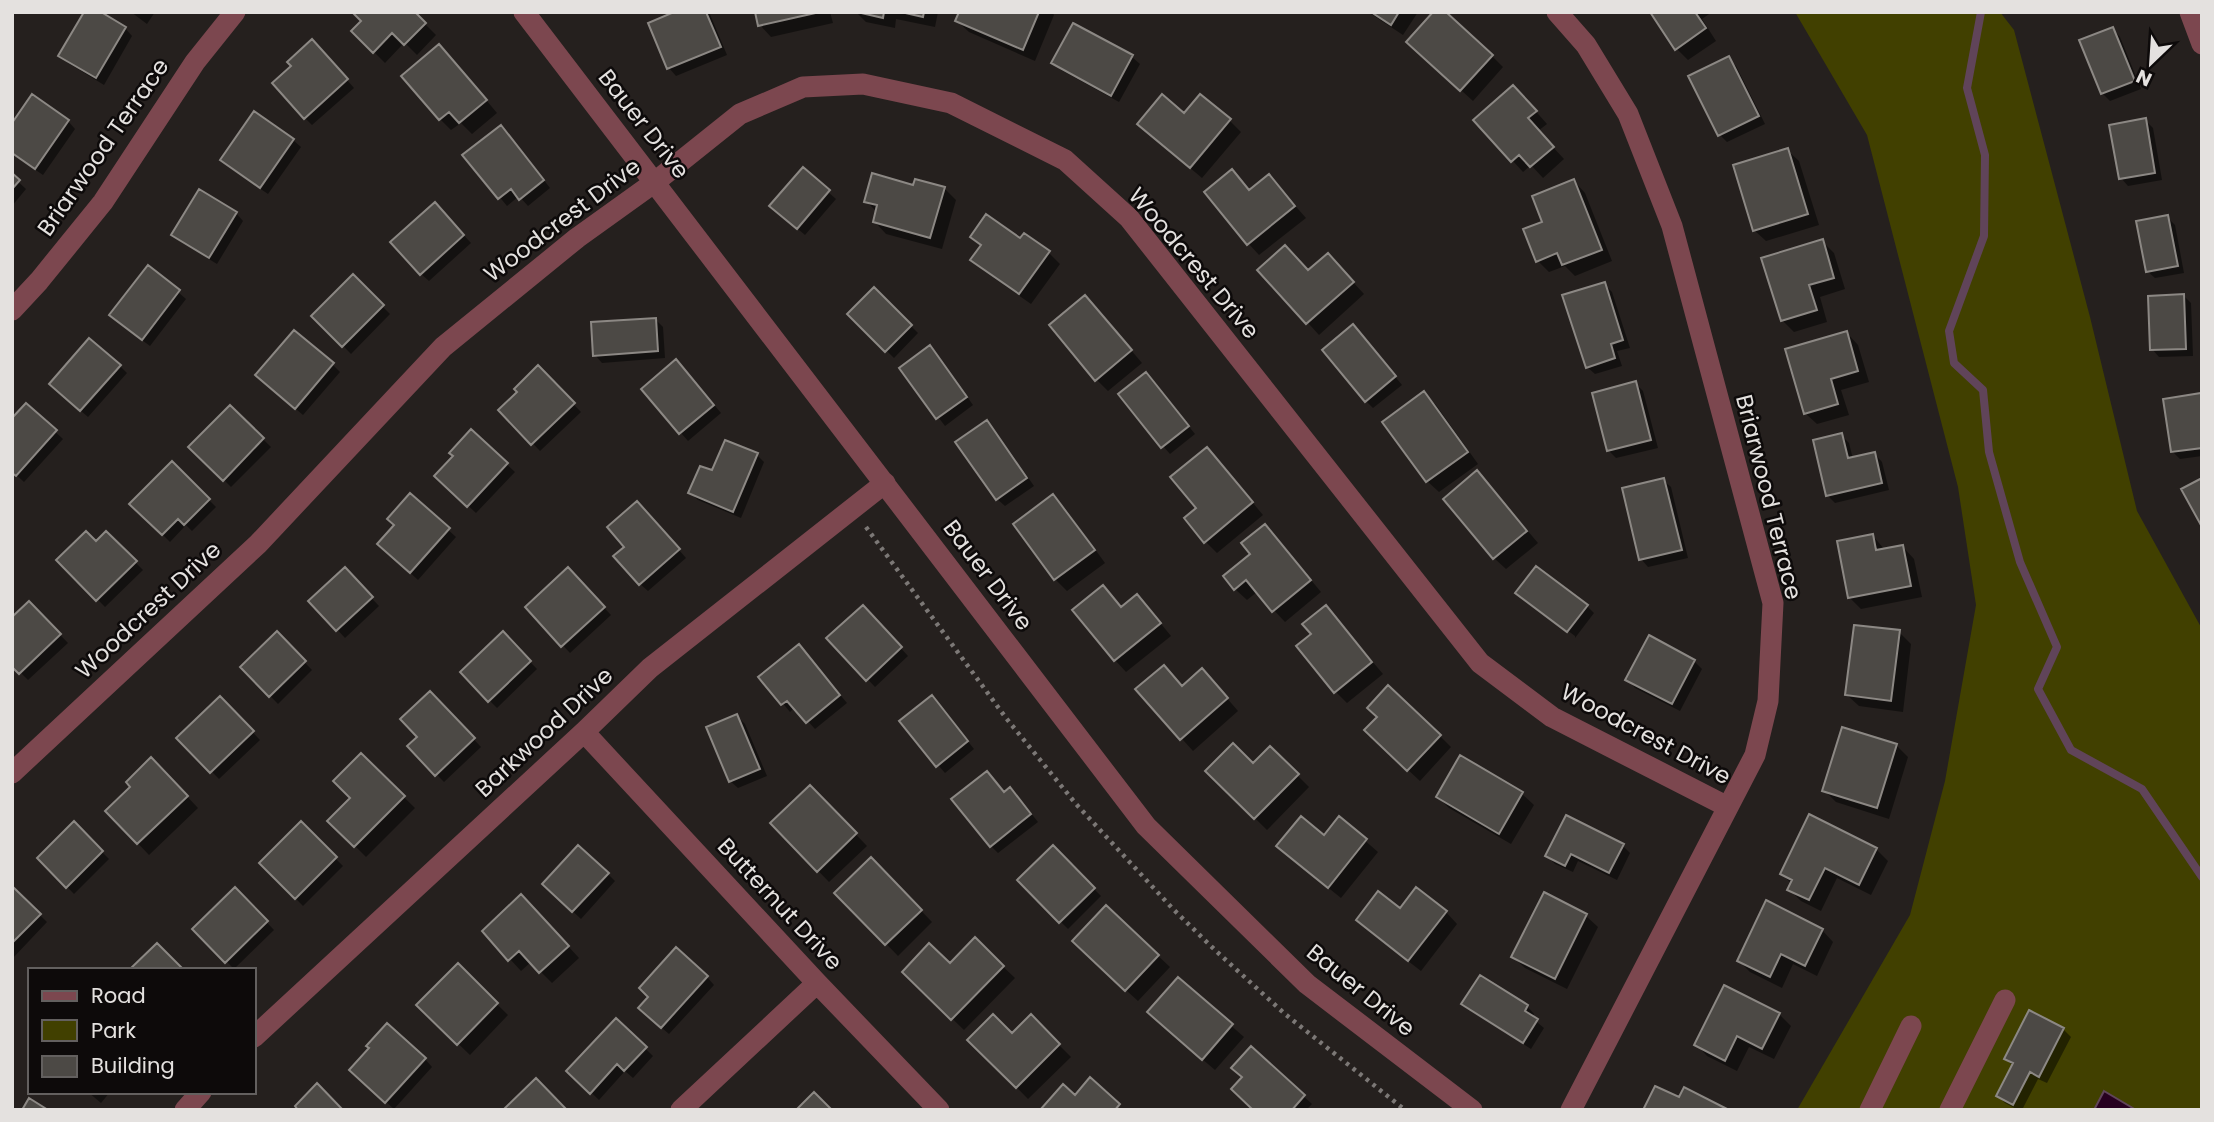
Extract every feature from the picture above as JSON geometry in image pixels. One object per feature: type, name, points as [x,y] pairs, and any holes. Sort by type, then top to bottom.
[{"type":"street","name":"Briarwood Terrace","points":[[12,310],[103,202],[195,62],[234,12]]},
{"type":"street","name":"Bauer Drive","points":[[524,12],[1146,826],[1307,984],[1472,1110]]},
{"type":"street","name":"Briarwood Terrace","points":[[1558,12],[1586,45],[1628,114],[1672,226],[1773,603],[1768,701],[1755,755],[1571,1110]]},
{"type":"street","points":[[2190,12],[2202,44]]},
{"type":"street","name":"Woodcrest Drive","points":[[12,773],[258,544],[443,347],[577,238],[655,182],[740,114],[803,87],[863,84],[951,103],[1065,160],[1129,218],[1480,663],[1552,717],[1728,807]]},
{"type":"street","name":"Barkwood Drive","points":[[256,1035],[650,668],[885,483]]},
{"type":"street","name":"Butternut Drive","points":[[584,732],[939,1110]]},
{"type":"street","points":[[681,1110],[817,983]]},
{"type":"street","points":[[1950,1110],[2006,1000]]},
{"type":"street","points":[[1870,1110],[1911,1026]]},
{"type":"street","points":[[185,1110],[199,1094]]},
{"type":"green space","points":[[1795,12],[2000,12],[2014,30],[2090,317],[2137,511],[2202,629],[2202,1110],[1797,1110],[1910,915],[1945,781],[1976,605],[1958,487],[1867,135]]},
{"type":"shaded area","points":[[2104,1091],[2136,1110],[2094,1110]]},
{"type":"building","points":[[84,12],[101,12],[126,27],[96,78],[58,56]]},
{"type":"building","points":[[352,12],[415,12],[426,23],[404,45],[392,33],[373,53],[351,31],[361,21]]},
{"type":"building","points":[[674,12],[706,12],[721,47],[667,69],[648,23]]},
{"type":"building","points":[[755,12],[820,12],[758,26]]},
{"type":"building","points":[[857,12],[884,12],[883,18]]},
{"type":"building","points":[[901,12],[924,12],[923,17]]},
{"type":"building","points":[[959,12],[1039,12],[1023,50],[955,21]]},
{"type":"building","points":[[1371,12],[1399,12],[1391,25]]},
{"type":"building","points":[[1433,12],[1446,12],[1493,55],[1460,91],[1406,42]]},
{"type":"building","points":[[1650,12],[1695,12],[1706,28],[1675,50]]},
{"type":"building","points":[[1073,23],[1133,55],[1111,96],[1051,63]]},
{"type":"building","points":[[2113,27],[2135,81],[2101,94],[2079,40]]},
{"type":"building","points":[[312,39],[348,79],[304,119],[272,83],[291,66],[287,62]]},
{"type":"building","points":[[439,44],[487,100],[459,123],[449,112],[439,120],[401,76]]},
{"type":"building","points":[[1729,56],[1759,116],[1718,136],[1688,76]]},
{"type":"building","points":[[1513,85],[1537,111],[1528,118],[1554,147],[1530,167],[1519,155],[1511,162],[1473,120]]},
{"type":"building","points":[[32,94],[69,120],[35,169],[12,153],[12,123]]},
{"type":"building","points":[[1162,94],[1184,113],[1200,94],[1231,119],[1190,168],[1137,124]]},
{"type":"building","points":[[254,111],[294,139],[260,188],[220,160]]},
{"type":"building","points":[[2146,118],[2155,173],[2119,179],[2109,125]]},
{"type":"building","points":[[501,125],[544,180],[519,200],[511,189],[498,199],[462,155]]},
{"type":"building","points":[[1788,148],[1808,214],[1753,231],[1733,165]]},
{"type":"building","points":[[803,167],[830,190],[797,229],[769,206]]},
{"type":"building","points":[[1232,169],[1249,190],[1269,174],[1295,206],[1247,245],[1204,192]]},
{"type":"building","points":[[12,173],[20,180],[12,189]]},
{"type":"building","points":[[872,173],[913,185],[915,179],[945,187],[930,238],[873,222],[877,205],[864,202]]},
{"type":"building","points":[[1574,179],[1602,250],[1562,265],[1557,253],[1536,262],[1523,229],[1542,222],[1532,196]]},
{"type":"building","points":[[199,189],[237,212],[209,258],[171,235]]},
{"type":"building","points":[[435,202],[464,235],[420,275],[390,242]]},
{"type":"building","points":[[986,214],[1020,238],[1024,233],[1050,251],[1019,294],[970,260],[981,245],[970,237]]},
{"type":"building","points":[[2168,215],[2178,266],[2146,272],[2136,221]]},
{"type":"building","points":[[1823,239],[1834,278],[1809,285],[1817,310],[1781,321],[1761,258]]},
{"type":"building","points":[[1285,245],[1308,270],[1328,253],[1354,282],[1306,324],[1257,270]]},
{"type":"building","points":[[148,265],[180,290],[142,340],[109,315]]},
{"type":"building","points":[[353,274],[384,305],[342,347],[311,316]]},
{"type":"building","points":[[1605,282],[1623,340],[1611,344],[1615,358],[1586,368],[1562,295]]},
{"type":"building","points":[[874,287],[912,325],[885,352],[847,314]]},
{"type":"building","points":[[2184,294],[2186,349],[2150,350],[2148,296]]},
{"type":"building","points":[[1085,295],[1132,350],[1095,381],[1049,325]]},
{"type":"building","points":[[656,318],[658,351],[593,356],[591,322]]},
{"type":"building","points":[[1353,324],[1396,376],[1365,402],[1322,350]]},
{"type":"building","points":[[294,330],[334,363],[295,409],[255,375]]},
{"type":"building","points":[[1847,331],[1858,371],[1831,379],[1838,404],[1804,414],[1785,349]]},
{"type":"building","points":[[89,338],[121,365],[80,411],[49,384]]},
{"type":"building","points":[[930,345],[967,397],[936,419],[899,368]]},
{"type":"building","points":[[676,359],[714,405],[679,434],[641,389]]},
{"type":"building","points":[[538,365],[575,403],[531,445],[498,410],[517,392],[514,389]]},
{"type":"building","points":[[1146,372],[1189,426],[1161,448],[1118,394]]},
{"type":"building","points":[[1636,381],[1651,440],[1607,451],[1592,393]]},
{"type":"building","points":[[1424,391],[1468,452],[1426,482],[1382,422]]},
{"type":"building","points":[[2201,393],[2202,448],[2171,452],[2163,399]]},
{"type":"building","points":[[26,403],[57,430],[16,476],[12,473],[12,418]]},
{"type":"building","points":[[230,405],[264,438],[223,481],[188,447]]},
{"type":"building","points":[[987,420],[1027,478],[996,500],[955,442]]},
{"type":"building","points":[[471,429],[508,463],[467,507],[434,476],[453,456],[449,453]]},
{"type":"building","points":[[1842,433],[1848,458],[1875,452],[1882,483],[1826,496],[1813,440]]},
{"type":"building","points":[[725,440],[758,453],[733,512],[688,493],[700,466],[712,470]]},
{"type":"building","points":[[1207,447],[1253,502],[1204,543],[1184,518],[1196,508],[1170,477]]},
{"type":"building","points":[[172,461],[210,499],[184,525],[178,519],[162,535],[129,504]]},
{"type":"building","points":[[1477,470],[1527,531],[1493,559],[1443,499]]},
{"type":"building","points":[[1664,478],[1682,550],[1639,560],[1622,488]]},
{"type":"building","points":[[2202,478],[2202,527],[2181,489]]},
{"type":"building","points":[[410,493],[450,528],[410,573],[377,544],[394,525],[387,519]]},
{"type":"building","points":[[1053,494],[1095,550],[1054,580],[1013,524]]},
{"type":"building","points":[[637,501],[680,549],[639,585],[613,556],[624,547],[607,527]]},
{"type":"building","points":[[1265,524],[1311,580],[1272,612],[1246,580],[1234,590],[1223,576],[1250,554],[1241,543]]},
{"type":"building","points":[[86,531],[96,541],[106,531],[137,561],[96,601],[56,560]]},
{"type":"building","points":[[1873,534],[1876,550],[1903,545],[1911,586],[1848,598],[1837,541]]},
{"type":"building","points":[[1536,566],[1588,605],[1567,632],[1515,593]]},
{"type":"building","points":[[345,567],[373,597],[336,631],[308,601]]},
{"type":"building","points":[[568,567],[605,607],[561,647],[525,607]]},
{"type":"building","points":[[1103,585],[1121,607],[1137,594],[1161,623],[1114,661],[1072,610]]},
{"type":"building","points":[[29,601],[61,634],[19,674],[12,667],[12,617]]},
{"type":"building","points":[[863,605],[902,647],[866,681],[826,638]]},
{"type":"building","points":[[1326,605],[1372,662],[1334,693],[1296,646],[1311,634],[1302,624]]},
{"type":"building","points":[[1854,625],[1900,630],[1891,701],[1845,695]]},
{"type":"building","points":[[277,631],[306,661],[269,697],[240,667]]},
{"type":"building","points":[[503,631],[531,661],[488,702],[460,672]]},
{"type":"building","points":[[1649,635],[1695,660],[1672,704],[1625,680]]},
{"type":"building","points":[[799,644],[840,695],[806,723],[787,701],[781,705],[758,677]]},
{"type":"building","points":[[1164,665],[1182,686],[1202,668],[1228,698],[1180,740],[1135,689]]},
{"type":"building","points":[[1388,685],[1441,735],[1407,771],[1364,730],[1377,717],[1367,708]]},
{"type":"building","points":[[430,691],[475,738],[435,776],[407,746],[417,737],[400,719]]},
{"type":"building","points":[[932,695],[968,741],[936,767],[899,721]]},
{"type":"building","points":[[220,696],[254,731],[210,773],[176,738]]},
{"type":"building","points":[[737,714],[760,769],[729,782],[706,727]]},
{"type":"building","points":[[1842,727],[1897,744],[1877,808],[1822,791]]},
{"type":"building","points":[[1233,743],[1253,763],[1270,746],[1299,774],[1254,819],[1205,771]]},
{"type":"building","points":[[361,753],[405,796],[354,847],[327,821],[350,798],[333,781]]},
{"type":"building","points":[[1460,755],[1523,792],[1499,834],[1436,797]]},
{"type":"building","points":[[151,757],[188,796],[137,844],[105,811],[130,787],[126,782]]},
{"type":"building","points":[[987,771],[1004,792],[1010,787],[1031,814],[990,847],[951,799]]},
{"type":"building","points":[[810,785],[857,833],[817,872],[770,823]]},
{"type":"building","points":[[1809,814],[1877,848],[1859,885],[1825,868],[1809,900],[1787,890],[1792,880],[1780,874]]},
{"type":"building","points":[[1566,815],[1624,844],[1609,873],[1571,854],[1565,866],[1545,856]]},
{"type":"building","points":[[1301,816],[1324,835],[1339,816],[1367,839],[1328,888],[1276,846]]},
{"type":"building","points":[[74,821],[103,851],[66,888],[37,858]]},
{"type":"building","points":[[301,821],[337,857],[295,899],[259,863]]},
{"type":"building","points":[[578,845],[609,873],[572,912],[542,884]]},
{"type":"building","points":[[1053,845],[1095,888],[1059,923],[1017,880]]},
{"type":"building","points":[[871,857],[922,910],[885,945],[834,893]]},
{"type":"building","points":[[12,886],[41,914],[12,943]]},
{"type":"building","points":[[235,887],[268,921],[225,963],[192,929]]},
{"type":"building","points":[[1416,887],[1447,911],[1408,961],[1356,920],[1378,891],[1400,908]]},
{"type":"building","points":[[1544,892],[1587,914],[1555,979],[1511,957]]},
{"type":"building","points":[[521,894],[569,946],[539,973],[519,951],[508,961],[482,931]]},
{"type":"building","points":[[1766,900],[1823,929],[1805,966],[1781,954],[1770,977],[1737,961]]},
{"type":"building","points":[[1106,905],[1159,955],[1125,991],[1072,941]]},
{"type":"building","points":[[975,937],[1004,966],[951,1020],[902,972],[929,943],[950,963]]},
{"type":"building","points":[[157,943],[182,968],[131,968]]},
{"type":"building","points":[[676,947],[708,976],[661,1028],[638,1008],[648,997],[639,988]]},
{"type":"building","points":[[458,963],[498,1003],[457,1045],[416,1005]]},
{"type":"building","points":[[1480,975],[1528,1005],[1525,1011],[1538,1019],[1523,1043],[1461,1004]]},
{"type":"building","points":[[1178,977],[1233,1024],[1202,1060],[1147,1012]]},
{"type":"building","points":[[1724,985],[1780,1013],[1762,1049],[1737,1036],[1725,1061],[1694,1045]]},
{"type":"building","points":[[2029,1010],[2064,1028],[2039,1077],[2030,1072],[2013,1105],[1996,1096],[2013,1063],[2004,1059]]},
{"type":"building","points":[[993,1014],[1012,1033],[1031,1014],[1060,1044],[1016,1088],[967,1040]]},
{"type":"building","points":[[616,1018],[647,1047],[624,1071],[617,1064],[590,1094],[566,1071]]},
{"type":"building","points":[[387,1023],[426,1058],[385,1103],[349,1070]]},
{"type":"building","points":[[1251,1046],[1305,1095],[1292,1110],[1253,1110],[1231,1089],[1242,1077],[1231,1068]]},
{"type":"building","points":[[1090,1077],[1120,1104],[1115,1110],[1040,1110],[1063,1084],[1075,1095]]},
{"type":"building","points":[[536,1078],[567,1110],[503,1110]]},
{"type":"building","points":[[317,1083],[343,1110],[298,1110],[295,1106]]},
{"type":"building","points":[[1655,1086],[1679,1097],[1684,1087],[1729,1110],[1643,1110]]},
{"type":"building","points":[[814,1092],[832,1110],[796,1110]]},
{"type":"building","points":[[29,1098],[48,1110],[22,1110]]},
{"type":"waterway","points":[[1981,12],[1967,88],[1985,155],[1984,236],[1949,331],[1954,363],[1983,390],[1989,452],[2020,562],[2057,647],[2038,689],[2071,750],[2142,789],[2202,877]]}]
